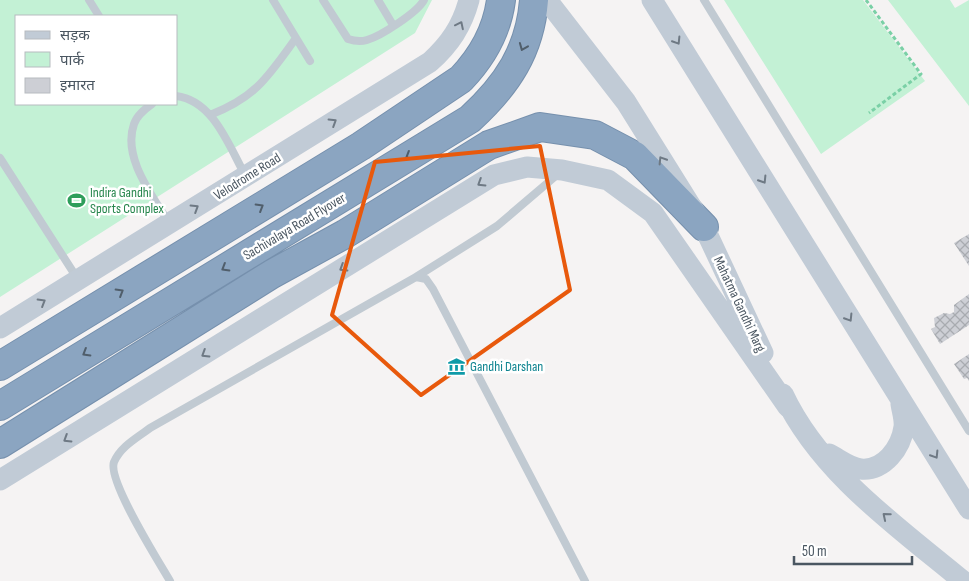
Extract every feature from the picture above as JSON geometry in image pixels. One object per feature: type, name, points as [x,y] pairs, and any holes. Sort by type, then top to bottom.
[{"type":"highway","points":[[0,366],[361,146],[461,78],[474,65],[492,35],[501,0]]},
{"type":"highway","name":"Sachivalaya Road Flyover","points":[[0,406],[470,119],[493,98],[511,74],[525,46],[533,16],[534,0]]},
{"type":"highway","points":[[0,444],[272,274],[345,234],[489,145],[540,127],[596,135],[635,156],[704,227]]},
{"type":"street","name":"Velodrome Road","points":[[0,328],[430,62],[445,48],[457,32],[469,0]]},
{"type":"street","name":"Mahatma Gandhi Marg","points":[[547,0],[626,102],[704,227],[788,407],[812,444],[868,502],[963,581]]},
{"type":"street","points":[[652,0],[900,402],[969,509]]},
{"type":"street","points":[[0,480],[494,175],[527,167],[562,170],[608,180],[653,212],[788,407]]},
{"type":"street","points":[[812,444],[860,469],[872,468],[884,462],[895,451],[902,439],[904,425],[900,402]]},
{"type":"lane","points":[[89,0],[97,15]]},
{"type":"lane","points":[[273,0],[310,61]]},
{"type":"lane","points":[[323,0],[348,39],[358,42],[368,40],[414,12],[424,0]]},
{"type":"lane","points":[[378,0],[393,25]]},
{"type":"lane","points":[[704,0],[969,431]]},
{"type":"lane","points":[[210,115],[234,106],[251,94],[267,78],[296,38]]},
{"type":"lane","points":[[178,96],[187,98],[210,115],[246,177]]},
{"type":"lane","points":[[151,105],[134,123],[132,146],[135,162],[170,224]]},
{"type":"lane","points":[[0,158],[78,280]]},
{"type":"lane","points":[[170,581],[120,493],[114,476],[113,464],[123,448],[150,428],[416,277],[497,226],[562,170]]},
{"type":"lane","points":[[416,277],[426,279],[432,289],[585,581]]},
{"type":"path","points":[[866,0],[921,74],[869,113]]},
{"type":"highlighted area","points":[[540,146],[570,290],[421,395],[332,315],[375,162]]},
{"type":"green space","name":"Indira Gandhi Sports Complex","points":[[0,0],[432,0],[415,33],[0,297]]},
{"type":"green space","points":[[724,0],[863,0],[925,81],[821,154]]},
{"type":"green space","points":[[888,0],[950,0],[955,8],[969,0],[969,106]]},
{"type":"building","points":[[969,234],[969,266],[954,243]]},
{"type":"building","points":[[969,294],[969,325],[940,344],[931,329],[935,327],[934,318],[944,313],[950,314],[954,312],[954,305]]},
{"type":"building","points":[[969,354],[969,381],[967,378],[964,379],[954,364]]},
{"type":"place","name":"Indira Gandhi Sports Complex","points":[[76,200]]},
{"type":"place","name":"Gandhi Darshan","points":[[456,366]]}]
